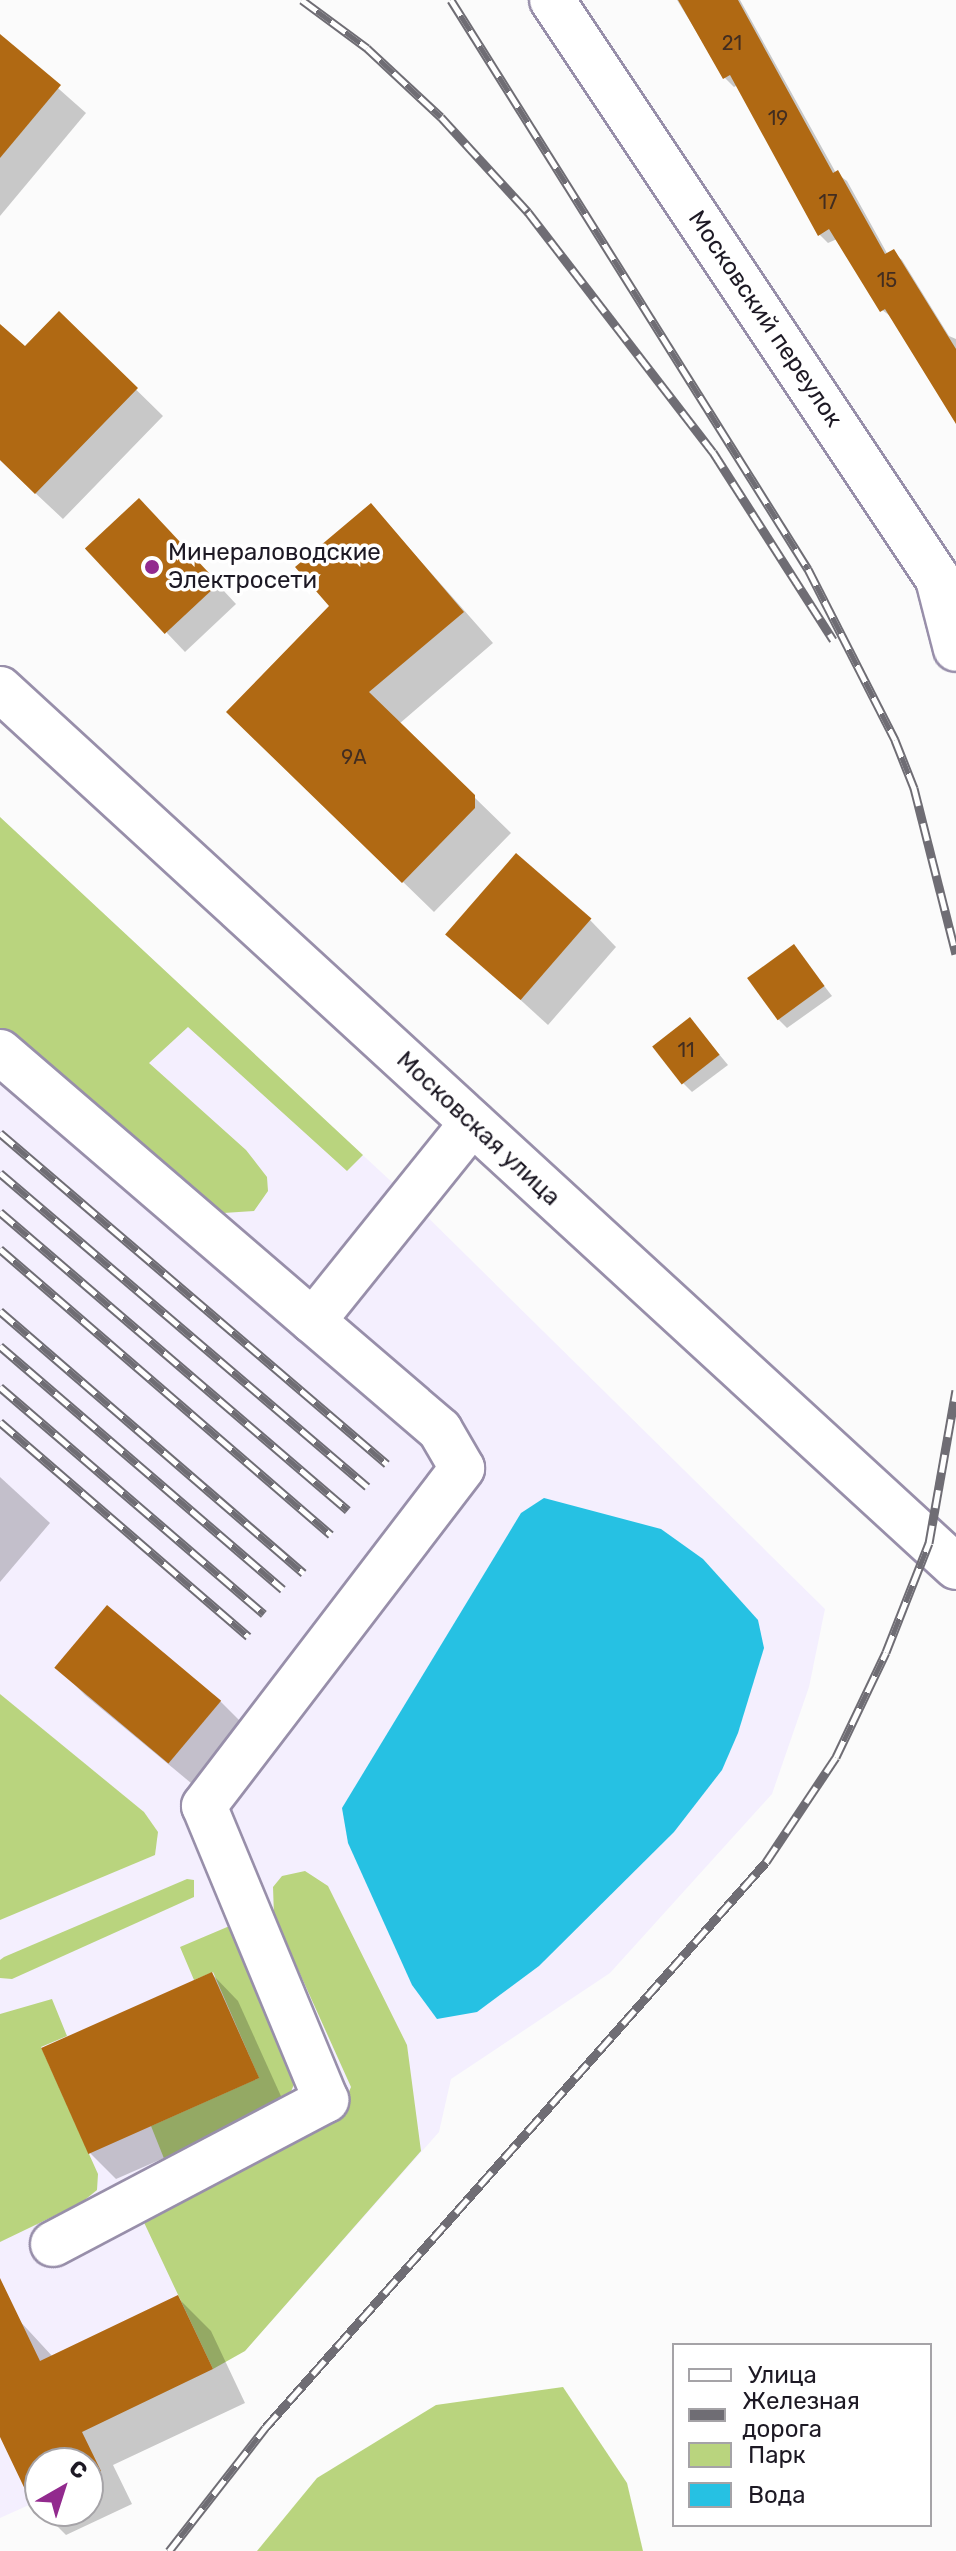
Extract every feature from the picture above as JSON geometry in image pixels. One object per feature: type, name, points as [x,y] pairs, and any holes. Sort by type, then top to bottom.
[{"type":"street","name":"Московский переулок","points":[[552,0],[947,574],[956,649]]},
{"type":"street","name":"Московская улица","points":[[0,689],[956,1567]]},
{"type":"street","points":[[0,1052],[440,1430],[462,1468],[204,1806],[326,2100],[53,2244]]},
{"type":"street","points":[[313,1321],[472,1123]]},
{"type":"shaded area","points":[[0,817],[395,1185],[825,1609],[809,1687],[772,1794],[610,1973],[451,2079],[439,2132],[245,2351],[82,2432],[89,2447],[24,2447],[24,2507],[0,2518]]},
{"type":"green space","points":[[0,817],[363,1155],[347,1171],[188,1027],[149,1063],[246,1150],[267,1177],[268,1191],[254,1211],[208,1214],[0,1035]]},
{"type":"green space","points":[[0,1694],[144,1812],[158,1832],[155,1855],[0,1920]]},
{"type":"green space","points":[[305,1871],[328,1886],[407,2045],[421,2151],[245,2351],[213,2369],[140,2214],[342,2108],[351,2087],[274,1916],[273,1887],[282,1876]]},
{"type":"green space","points":[[187,1879],[194,1880],[194,1897],[12,1979],[0,1978],[0,1960],[4,1957]]},
{"type":"green space","points":[[239,1922],[297,2077],[288,2099],[165,2161],[151,2126],[259,2078],[213,1972],[194,1980],[180,1947]]},
{"type":"green space","points":[[52,1999],[67,2036],[41,2047],[98,2174],[97,2190],[81,2203],[0,2242],[0,2014]]},
{"type":"green space","points":[[563,2387],[627,2483],[643,2551],[257,2551],[317,2478],[436,2405]]},
{"type":"water","points":[[544,1498],[661,1529],[703,1559],[758,1620],[764,1648],[738,1733],[722,1770],[674,1832],[539,1966],[477,2012],[437,2019],[412,1985],[348,1843],[342,1808],[521,1513]]},
{"type":"building","points":[[678,0],[738,0],[833,173],[838,170],[885,254],[894,249],[956,349],[956,424],[885,309],[880,312],[829,229],[818,236],[730,75],[723,79]]},
{"type":"building","points":[[0,34],[61,85],[0,158]]},
{"type":"building","points":[[59,311],[138,388],[35,494],[0,460],[0,324],[25,346]]},
{"type":"building","name":"Минераловодские Электросети","points":[[139,498],[219,584],[165,634],[85,548]]},
{"type":"building","points":[[371,503],[464,612],[369,692],[475,795],[475,808],[402,883],[226,712],[329,606],[295,567]]},
{"type":"building","points":[[516,853],[591,919],[521,1000],[445,935]]},
{"type":"building","points":[[794,944],[825,986],[778,1020],[747,978]]},
{"type":"building","points":[[690,1017],[720,1055],[682,1084],[652,1047]]},
{"type":"building","points":[[107,1605],[221,1701],[168,1764],[54,1668]]},
{"type":"building","points":[[212,1972],[259,2078],[88,2154],[41,2048]]},
{"type":"building","points":[[0,2278],[40,2361],[178,2295],[213,2369],[82,2432],[89,2447],[24,2447],[24,2487],[0,2437]]},
{"type":"railway","points":[[302,0],[367,48],[441,117],[528,212],[713,452],[833,640]]},
{"type":"railway","points":[[451,0],[808,569],[895,740],[914,788],[956,954]]},
{"type":"railway","points":[[0,1133],[387,1464]]},
{"type":"railway","points":[[0,1173],[367,1487]]},
{"type":"railway","points":[[0,1212],[348,1510]]},
{"type":"railway","points":[[0,1249],[331,1535]]},
{"type":"railway","points":[[0,1311],[303,1573]]},
{"type":"railway","points":[[0,1346],[283,1589]]},
{"type":"railway","points":[[0,1387],[264,1614]]},
{"type":"railway","points":[[169,2551],[265,2428],[766,1862],[836,1757],[886,1652],[929,1543],[956,1390]]},
{"type":"railway","points":[[0,1422],[248,1636]]},
{"type":"place","name":"Минераловодские Электросети","points":[[152,567]]}]
